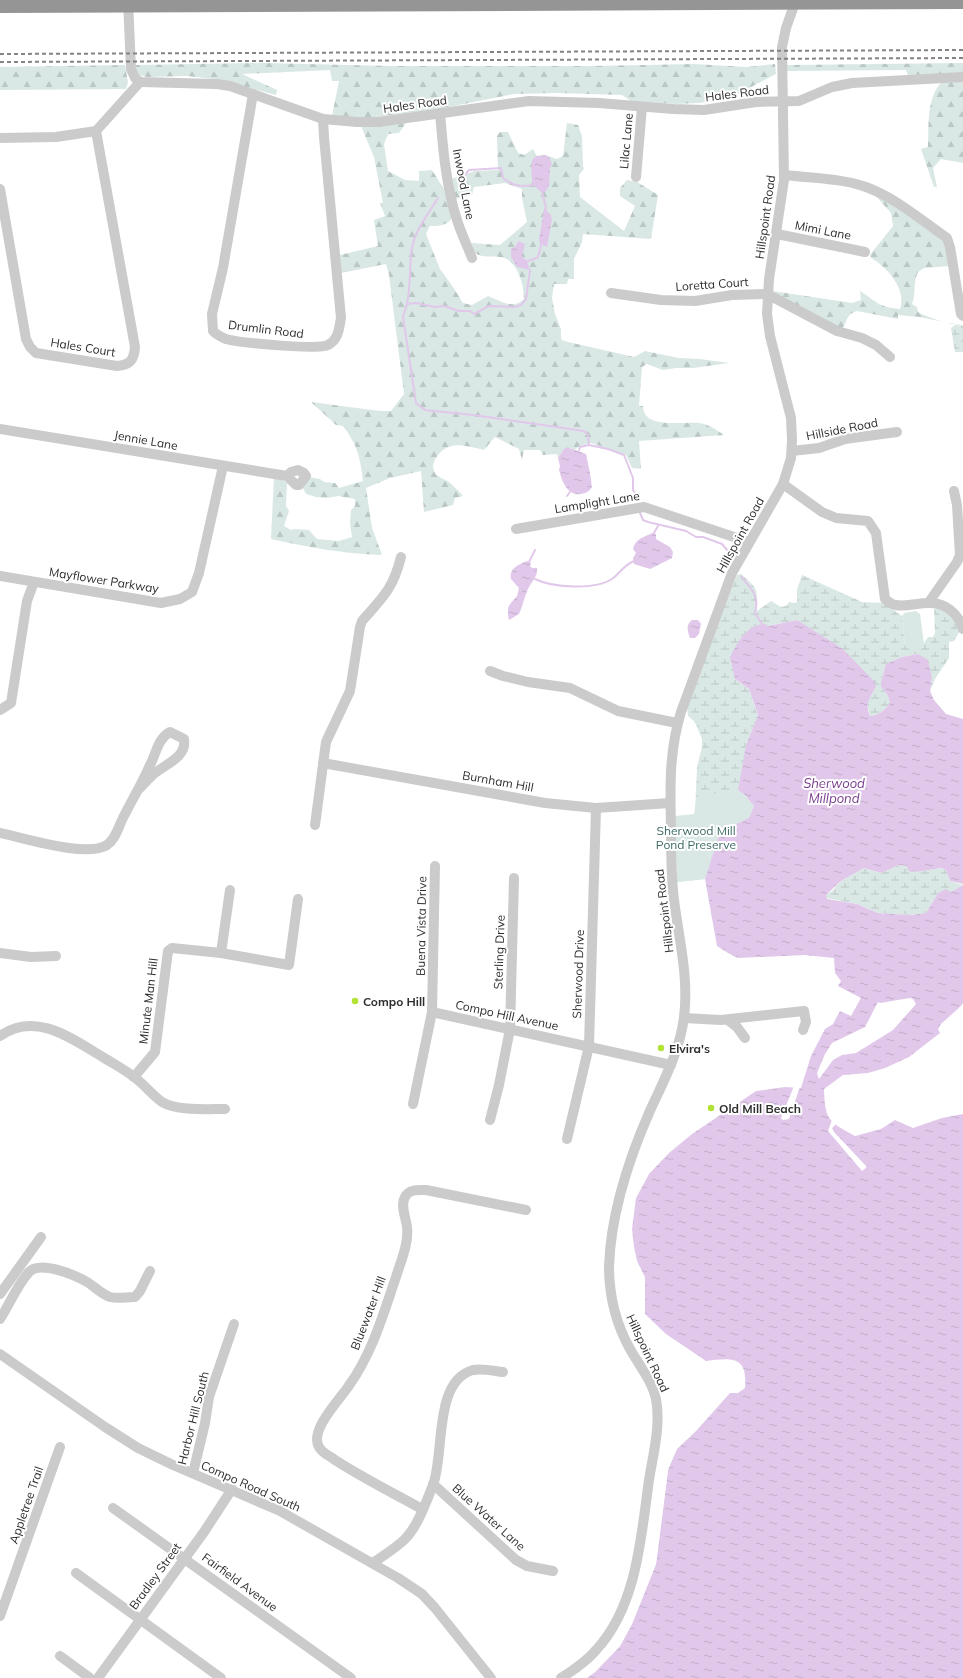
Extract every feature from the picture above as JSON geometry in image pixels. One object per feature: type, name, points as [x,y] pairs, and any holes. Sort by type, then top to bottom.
[{"type":"highway","points":[[0,6],[963,2]]},
{"type":"street","points":[[0,138],[56,137],[96,131],[140,82],[135,78],[131,69],[128,0]]},
{"type":"street","name":"Hillspoint Road","points":[[561,1678],[584,1662],[598,1649],[611,1629],[627,1596],[637,1561],[656,1436],[657,1402],[654,1390],[627,1344],[616,1316],[611,1291],[610,1255],[614,1226],[627,1168],[671,1065],[680,1037],[684,1018],[685,979],[672,883],[670,803],[670,768],[677,723],[728,585],[749,542],[783,484],[790,465],[792,451],[791,418],[770,336],[767,314],[767,294],[777,234],[784,175],[783,43],[796,0]]},
{"type":"street","name":"Hales Road","points":[[140,82],[207,82],[230,86],[323,119],[378,122],[529,101],[599,103],[704,110],[756,102],[799,101],[832,87],[852,83],[963,77]]},
{"type":"street","name":"Drumlin Road","points":[[253,94],[222,273],[212,314],[213,331],[227,339],[319,348],[329,345],[336,338],[341,318],[323,119]]},
{"type":"street","name":"Lilac Lane","points":[[636,177],[642,107]]},
{"type":"street","name":"Inwood Lane","points":[[440,113],[444,155],[452,203],[457,222],[472,258]]},
{"type":"street","name":"Hales Court","points":[[0,190],[26,338],[30,348],[36,353],[117,366],[125,365],[131,361],[134,355],[135,347],[96,131]]},
{"type":"street","points":[[784,175],[839,181],[866,187],[891,199],[946,238],[950,247],[961,314],[963,316]]},
{"type":"street","name":"Mimi Lane","points":[[777,234],[865,252]]},
{"type":"street","name":"Loretta Court","points":[[611,293],[659,300],[695,301],[732,296],[767,294]]},
{"type":"street","points":[[767,294],[838,331],[859,336],[876,345],[890,357]]},
{"type":"street","name":"Jennie Lane","points":[[0,429],[288,476]]},
{"type":"street","name":"Hillside Road","points":[[792,451],[819,448],[845,439],[897,432]]},
{"type":"street","name":"Mayflower Parkway","points":[[0,576],[160,602],[180,599],[192,592],[199,573],[223,466]]},
{"type":"street","points":[[783,484],[822,512],[836,518],[865,520],[871,524],[877,539],[885,599],[895,605],[910,606],[929,602],[944,605],[954,612],[963,629]]},
{"type":"street","points":[[929,602],[957,562],[960,555],[957,505],[954,490]]},
{"type":"street","name":"Lamplight Lane","points":[[516,529],[644,507],[749,542]]},
{"type":"street","points":[[315,825],[326,742],[350,691],[360,627],[362,621],[389,589],[397,574],[401,557]]},
{"type":"street","points":[[19,579],[27,601]]},
{"type":"street","points":[[0,710],[11,703],[27,601],[34,582]]},
{"type":"street","points":[[490,670],[503,676],[528,682],[570,688],[580,691],[618,711],[677,723]]},
{"type":"street","points":[[0,833],[79,850],[93,850],[106,845],[114,838],[124,815],[139,789],[159,743],[165,734],[170,732],[174,733],[184,739],[185,745],[182,752],[154,774],[139,789]]},
{"type":"street","name":"Burnham Hill","points":[[323,763],[545,803],[596,808],[670,803]]},
{"type":"street","name":"Sherwood Drive","points":[[567,1139],[589,1046],[596,808]]},
{"type":"street","name":"Buena Vista Drive","points":[[413,1104],[432,1012],[436,866]]},
{"type":"street","name":"Sterling Drive","points":[[490,1120],[499,1085],[510,1029],[514,878]]},
{"type":"street","points":[[221,953],[230,890]]},
{"type":"street","name":"Minute Man Hill","points":[[134,1076],[155,1052],[168,951],[172,948],[221,953],[289,965],[298,899]]},
{"type":"street","points":[[0,953],[30,957],[56,956]]},
{"type":"street","points":[[684,1018],[705,1021],[728,1020],[804,1011],[806,1022],[803,1030]]},
{"type":"street","name":"Compo Hill Avenue","points":[[432,1012],[671,1065]]},
{"type":"street","points":[[728,1020],[735,1024],[745,1038]]},
{"type":"street","points":[[0,1036],[18,1028],[34,1025],[50,1029],[72,1038],[134,1076],[161,1102],[171,1106],[225,1109]]},
{"type":"street","name":"Bluewater Hill","points":[[422,1509],[348,1468],[322,1451],[318,1446],[317,1437],[319,1427],[351,1382],[378,1330],[406,1246],[407,1228],[403,1206],[404,1198],[408,1192],[426,1190],[526,1210]]},
{"type":"street","points":[[0,1294],[41,1237]]},
{"type":"street","points":[[0,1319],[21,1283],[30,1271],[35,1268],[42,1267],[64,1272],[86,1282],[108,1296],[118,1298],[134,1296],[140,1290],[150,1271]]},
{"type":"street","name":"Harbor Hill South","points":[[193,1473],[205,1423],[209,1397],[234,1324]]},
{"type":"street","name":"Compo Road South","points":[[0,1354],[129,1443],[280,1511],[408,1584],[428,1601],[488,1676]]},
{"type":"street","points":[[373,1563],[405,1539],[414,1526],[422,1509],[433,1484],[438,1466],[446,1402],[452,1385],[462,1374],[474,1370],[503,1372]]},
{"type":"street","name":"Appletree Trail","points":[[0,1616],[60,1447]]},
{"type":"street","name":"Blue Water Lane","points":[[433,1484],[516,1560],[528,1566],[553,1571]]},
{"type":"street","name":"Bradley Street","points":[[98,1678],[185,1558],[232,1489]]},
{"type":"street","points":[[408,1501],[414,1517],[414,1526]]},
{"type":"street","name":"Fairfield Avenue","points":[[113,1508],[351,1678]]},
{"type":"street","points":[[76,1573],[221,1678]]},
{"type":"street","points":[[60,1656],[90,1678]]},
{"type":"green space","points":[[263,63],[392,66],[592,66],[694,64],[746,67],[775,64],[776,74],[734,96],[700,103],[675,104],[631,101],[622,95],[557,93],[514,94],[444,108],[361,119],[332,116],[339,81],[332,81],[330,70],[242,74],[277,90],[276,95],[214,79],[187,76],[147,77],[139,75],[136,70],[136,65]]},
{"type":"green space","points":[[963,63],[963,74],[908,75],[906,70],[787,71],[787,65]]},
{"type":"green space","points":[[125,65],[128,82],[126,89],[0,90],[0,67]]},
{"type":"green space","points":[[943,81],[963,81],[963,163],[941,159],[933,168],[937,187],[934,187],[921,149],[928,147],[931,103],[938,87]]},
{"type":"green space","points":[[406,123],[399,133],[388,134],[384,144],[388,171],[405,180],[419,181],[419,171],[432,170],[444,189],[452,218],[445,224],[430,226],[426,234],[440,269],[463,303],[472,305],[488,296],[507,304],[516,304],[524,299],[521,281],[513,264],[504,258],[496,256],[482,256],[473,252],[472,243],[500,245],[527,222],[522,198],[522,189],[505,183],[474,187],[472,195],[455,199],[451,179],[475,171],[498,170],[497,136],[500,132],[508,132],[518,153],[524,155],[533,149],[537,156],[545,155],[557,159],[563,156],[567,123],[578,125],[582,136],[584,169],[579,175],[580,197],[624,231],[635,206],[620,196],[620,188],[627,180],[637,182],[658,195],[651,239],[583,234],[582,242],[574,259],[574,279],[568,279],[567,284],[554,284],[552,298],[555,314],[561,329],[561,339],[564,341],[634,357],[645,351],[679,358],[729,363],[663,370],[647,364],[642,367],[639,406],[643,406],[645,414],[657,421],[665,423],[702,424],[724,435],[639,441],[641,469],[632,468],[626,455],[591,443],[580,446],[574,450],[571,448],[563,450],[558,458],[557,454],[543,455],[540,450],[524,450],[522,460],[519,449],[495,437],[484,450],[457,445],[452,446],[441,452],[435,460],[433,467],[436,475],[454,486],[463,496],[455,498],[453,505],[424,512],[421,471],[390,478],[366,488],[372,528],[382,555],[326,550],[271,539],[274,477],[287,483],[286,506],[289,511],[284,526],[291,530],[309,530],[317,539],[339,541],[352,537],[350,523],[351,510],[355,506],[355,499],[338,496],[328,498],[316,497],[306,494],[301,484],[308,477],[320,479],[324,482],[335,483],[339,488],[363,481],[358,452],[348,433],[343,426],[336,425],[311,402],[380,411],[391,411],[404,394],[389,275],[386,264],[341,273],[340,255],[378,246],[374,220],[385,216],[380,203],[383,203],[374,157],[361,126]]},
{"type":"green space","points":[[874,194],[892,203],[945,241],[950,266],[924,268],[918,272],[912,304],[917,307],[918,312],[921,314],[942,322],[920,317],[898,315],[898,319],[857,311],[850,314],[841,330],[789,304],[773,291],[852,303],[861,300],[860,291],[882,305],[900,309],[901,294],[898,286],[889,273],[871,258],[870,255],[893,226],[891,213]]},
{"type":"green space","points":[[955,325],[963,326],[963,352],[955,352],[951,328]]},
{"type":"green space","points":[[741,574],[756,590],[757,611],[771,601],[781,607],[786,606],[789,602],[797,602],[797,590],[802,575],[862,602],[884,603],[902,616],[905,646],[921,648],[928,637],[933,637],[935,633],[934,608],[947,613],[955,622],[960,631],[954,641],[949,642],[949,658],[935,679],[930,691],[932,678],[918,654],[902,657],[886,665],[881,682],[890,702],[882,712],[870,716],[868,709],[868,698],[874,689],[797,620],[767,626],[735,679],[749,689],[758,716],[746,745],[738,823],[719,835],[705,879],[677,882],[695,814],[697,767],[702,747],[702,739],[695,722],[688,716],[687,706],[737,575]]},
{"type":"green space","points":[[916,611],[920,614],[924,644],[921,648],[909,649],[905,646],[902,616],[904,613]]},
{"type":"green space","name":"Sherwood Mill Pond Preserve","points":[[738,790],[745,795],[754,806],[750,818],[738,823],[719,835],[705,879],[677,882],[675,816],[694,814],[697,796]]},
{"type":"green space","points":[[899,865],[907,866],[917,872],[941,868],[946,870],[950,881],[963,885],[951,892],[938,893],[926,913],[911,915],[878,913],[857,904],[826,898],[826,895],[841,881],[864,868],[881,873]]},
{"type":"water","points":[[545,155],[550,158],[552,165],[550,167],[549,186],[545,192],[541,192],[533,185],[531,166],[535,157]]},
{"type":"water","points":[[545,204],[547,204],[546,207],[548,213],[551,215],[552,219],[547,247],[540,244],[539,239]]},
{"type":"water","points":[[518,241],[525,244],[522,256],[527,261],[530,270],[517,267],[511,257],[511,249],[515,247]]},
{"type":"water","points":[[567,447],[586,454],[592,487],[586,493],[572,493],[566,487],[562,479],[559,470],[560,466],[558,458]]},
{"type":"water","points":[[652,533],[656,534],[656,539],[670,547],[673,552],[672,558],[650,569],[634,564],[633,558],[636,553],[633,549],[638,541]]},
{"type":"water","points":[[527,561],[531,563],[530,566],[532,568],[537,568],[537,571],[529,586],[519,614],[509,620],[508,608],[517,596],[519,588],[511,579],[511,572],[515,567]]},
{"type":"water","points":[[692,620],[698,620],[701,624],[699,634],[695,638],[690,638],[688,631],[688,624]]},
{"type":"water","name":"Sherwood Millpond","points":[[797,620],[843,649],[874,681],[876,686],[868,703],[868,711],[870,716],[882,712],[890,702],[887,694],[881,687],[886,664],[902,657],[918,654],[928,660],[932,678],[930,691],[934,700],[946,714],[963,719],[963,884],[950,881],[946,870],[941,868],[911,872],[908,870],[907,866],[899,865],[881,873],[864,868],[841,881],[826,895],[827,899],[857,904],[878,913],[911,915],[926,913],[938,893],[946,889],[951,892],[963,885],[963,1003],[941,1024],[938,1029],[940,1033],[909,1057],[885,1068],[868,1073],[843,1075],[824,1089],[827,1114],[839,1127],[855,1136],[881,1129],[895,1120],[913,1128],[942,1118],[963,1114],[963,1678],[587,1678],[595,1672],[620,1646],[632,1624],[656,1564],[668,1470],[677,1449],[696,1431],[730,1393],[738,1393],[745,1388],[744,1369],[741,1364],[736,1361],[723,1359],[706,1361],[666,1334],[645,1314],[645,1277],[637,1261],[632,1229],[636,1198],[649,1174],[669,1153],[692,1134],[756,1091],[785,1087],[801,1088],[811,1056],[825,1029],[833,1024],[840,1011],[851,1016],[861,998],[838,986],[841,981],[835,973],[834,958],[805,955],[738,958],[717,946],[705,879],[719,835],[749,818],[754,806],[745,795],[738,790],[746,745],[758,715],[749,689],[735,679],[730,657],[743,635],[758,625],[765,624],[768,626]],"holes":[[[910,998],[913,999],[916,1004],[893,1030],[856,1053],[842,1055],[833,1060],[819,1079],[817,1073],[825,1054],[832,1043],[865,1027],[878,1002],[880,1003]]]},
{"type":"pier","points":[[803,1078],[789,1119],[783,1120],[781,1118],[794,1086],[800,1086]]},
{"type":"pier","points":[[832,1120],[836,1124],[832,1128],[834,1132],[867,1167],[862,1171],[828,1131]]},
{"type":"pier","points":[[668,1470],[656,1564],[632,1624],[620,1646],[595,1672],[585,1678],[618,1645],[630,1623],[645,1588],[654,1563],[665,1473]]},
{"type":"waterway","points":[[463,177],[469,170],[501,168],[503,178],[510,183],[521,186],[533,185]]},
{"type":"waterway","points":[[542,192],[545,204]]},
{"type":"waterway","points":[[407,304],[411,255],[414,241],[419,228],[438,198]]},
{"type":"waterway","points":[[527,261],[537,258],[541,245]]},
{"type":"waterway","points":[[530,270],[526,299],[521,305],[514,307],[489,306],[474,314],[470,311],[459,311],[444,306],[435,307],[416,303],[407,304],[403,317],[416,403],[425,410],[473,415],[584,431],[588,435],[589,445],[608,449],[624,455],[633,478],[633,490],[638,501]]},
{"type":"waterway","points":[[579,450],[580,447],[589,445]]},
{"type":"waterway","points":[[567,496],[570,492]]},
{"type":"waterway","points":[[640,513],[643,520],[648,522],[686,531],[696,537],[703,537],[722,544],[732,556]]},
{"type":"waterway","points":[[654,533],[658,526]]},
{"type":"waterway","points":[[529,562],[535,550]]},
{"type":"waterway","points":[[535,579],[563,586],[595,585],[605,583],[612,579],[634,561]]},
{"type":"waterway","points":[[741,576],[754,593],[756,601],[755,613],[762,624]]},
{"type":"railway","points":[[0,54],[963,50]]},
{"type":"railway","points":[[0,62],[963,58]]},
{"type":"place","name":"Compo Hill","points":[[355,1001]]},
{"type":"place","name":"Elvira's","points":[[661,1048]]},
{"type":"place","name":"Old Mill Beach","points":[[711,1108]]}]
